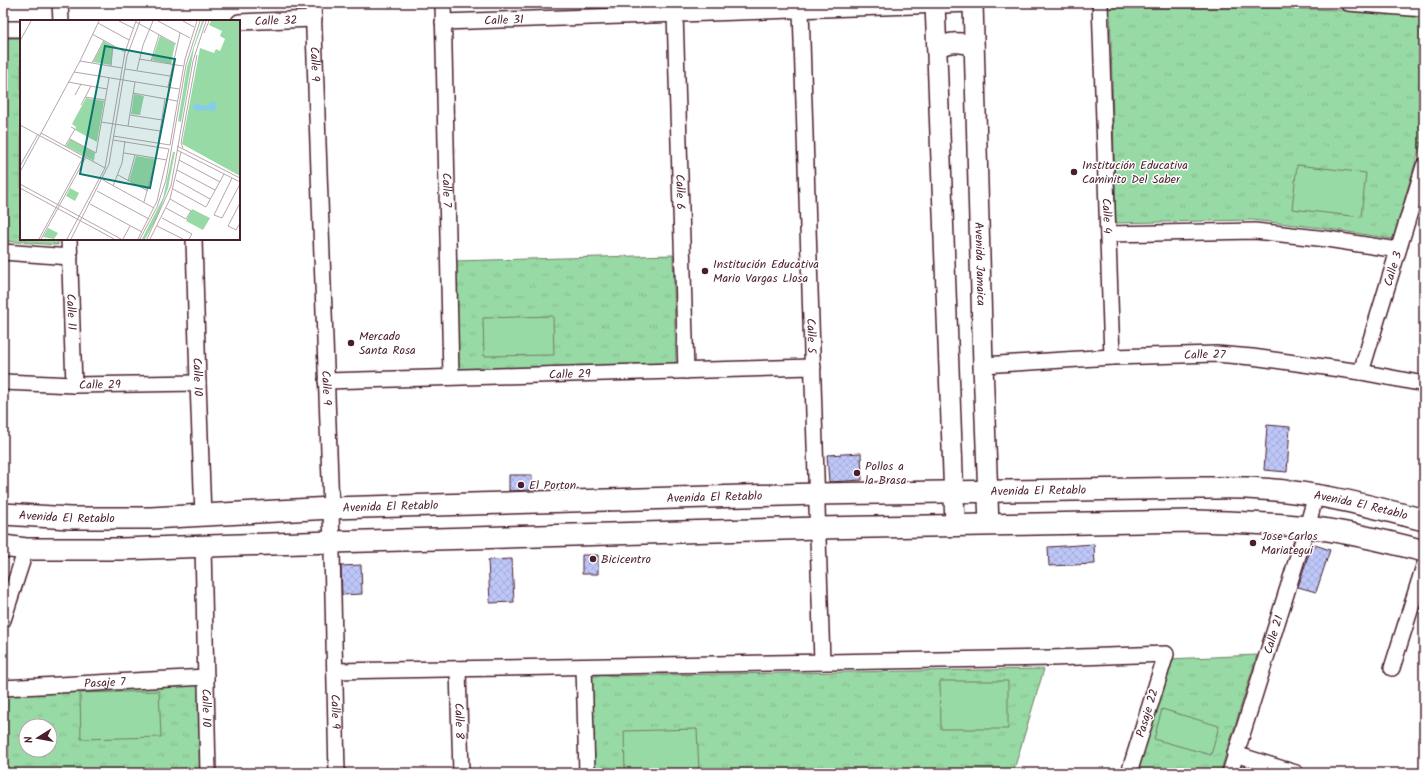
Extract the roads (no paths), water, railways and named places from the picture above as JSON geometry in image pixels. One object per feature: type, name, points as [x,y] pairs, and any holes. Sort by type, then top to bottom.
[{"type":"main road","name":"Avenida El Retablo","points":[[3,514],[70,518],[151,518],[330,508],[816,494],[1200,488],[1261,489],[1316,495],[1372,506],[1424,520]]},
{"type":"main road","points":[[3,546],[26,549],[121,549],[954,524],[990,525],[1192,521],[1307,527],[1392,542],[1424,552]]},
{"type":"street","points":[[60,3],[61,20]]},
{"type":"street","name":"Calle 9","points":[[313,3],[332,542],[337,773]]},
{"type":"street","name":"Calle 7","points":[[442,3],[451,377]]},
{"type":"street","name":"Calle 31","points":[[443,22],[973,3]]},
{"type":"street","name":"Avenida Jamaica","points":[[973,3],[983,365],[990,525]]},
{"type":"street","name":"Calle 4","points":[[1100,3],[1112,357]]},
{"type":"street","points":[[1348,3],[1424,9]]},
{"type":"street","points":[[935,4],[954,491],[954,524]]},
{"type":"street","name":"Calle 5","points":[[801,10],[822,662]]},
{"type":"street","name":"Calle 6","points":[[675,13],[686,371]]},
{"type":"street","name":"Calle 32","points":[[240,22],[314,19]]},
{"type":"street","points":[[3,29],[20,29]]},
{"type":"street","points":[[937,48],[956,42],[974,46]]},
{"type":"street","name":"Calle 3","points":[[1361,372],[1424,166]]},
{"type":"street","points":[[1108,234],[1255,231],[1327,238],[1398,250]]},
{"type":"street","name":"Calle 11","points":[[69,240],[74,384]]},
{"type":"street","name":"Calle 10","points":[[194,240],[203,515]]},
{"type":"street","points":[[3,252],[70,257]]},
{"type":"street","name":"Calle 27","points":[[983,365],[1112,357],[1216,354],[1252,357],[1361,372],[1424,384]]},
{"type":"street","name":"Calle 29","points":[[326,381],[813,367]]},
{"type":"street","name":"Calle 29","points":[[3,382],[74,384],[198,383]]},
{"type":"street","name":"Calle 21","points":[[1230,773],[1316,495]]},
{"type":"street","name":"Calle 10","points":[[203,546],[208,773]]},
{"type":"street","points":[[3,620],[26,549]]},
{"type":"street","points":[[1392,668],[1424,566]]},
{"type":"street","name":"Pasaje 22","points":[[822,662],[1051,658],[1166,654],[1129,773]]},
{"type":"street","points":[[335,671],[822,662]]},
{"type":"street","points":[[584,666],[588,773]]},
{"type":"street","name":"Calle 8","points":[[458,669],[461,773]]},
{"type":"street","name":"Pasaje 7","points":[[3,688],[206,677]]},
{"type":"street","points":[[1235,754],[1260,768],[1296,773]]},
{"type":"place","name":"Institución Educativa Caminito Del Saber","points":[[1074,172]]},
{"type":"place","name":"Institución Educativa Mario Vargas Llosa","points":[[705,271]]},
{"type":"place","name":"Mercado Santa Rosa","points":[[351,343]]},
{"type":"place","name":"Pollos a la Brasa","points":[[857,473]]},
{"type":"place","name":"El Porton","points":[[521,485]]},
{"type":"place","name":"Jose Carlos Mariategui","points":[[1253,543]]},
{"type":"place","name":"Bicicentro","points":[[593,559]]}]
